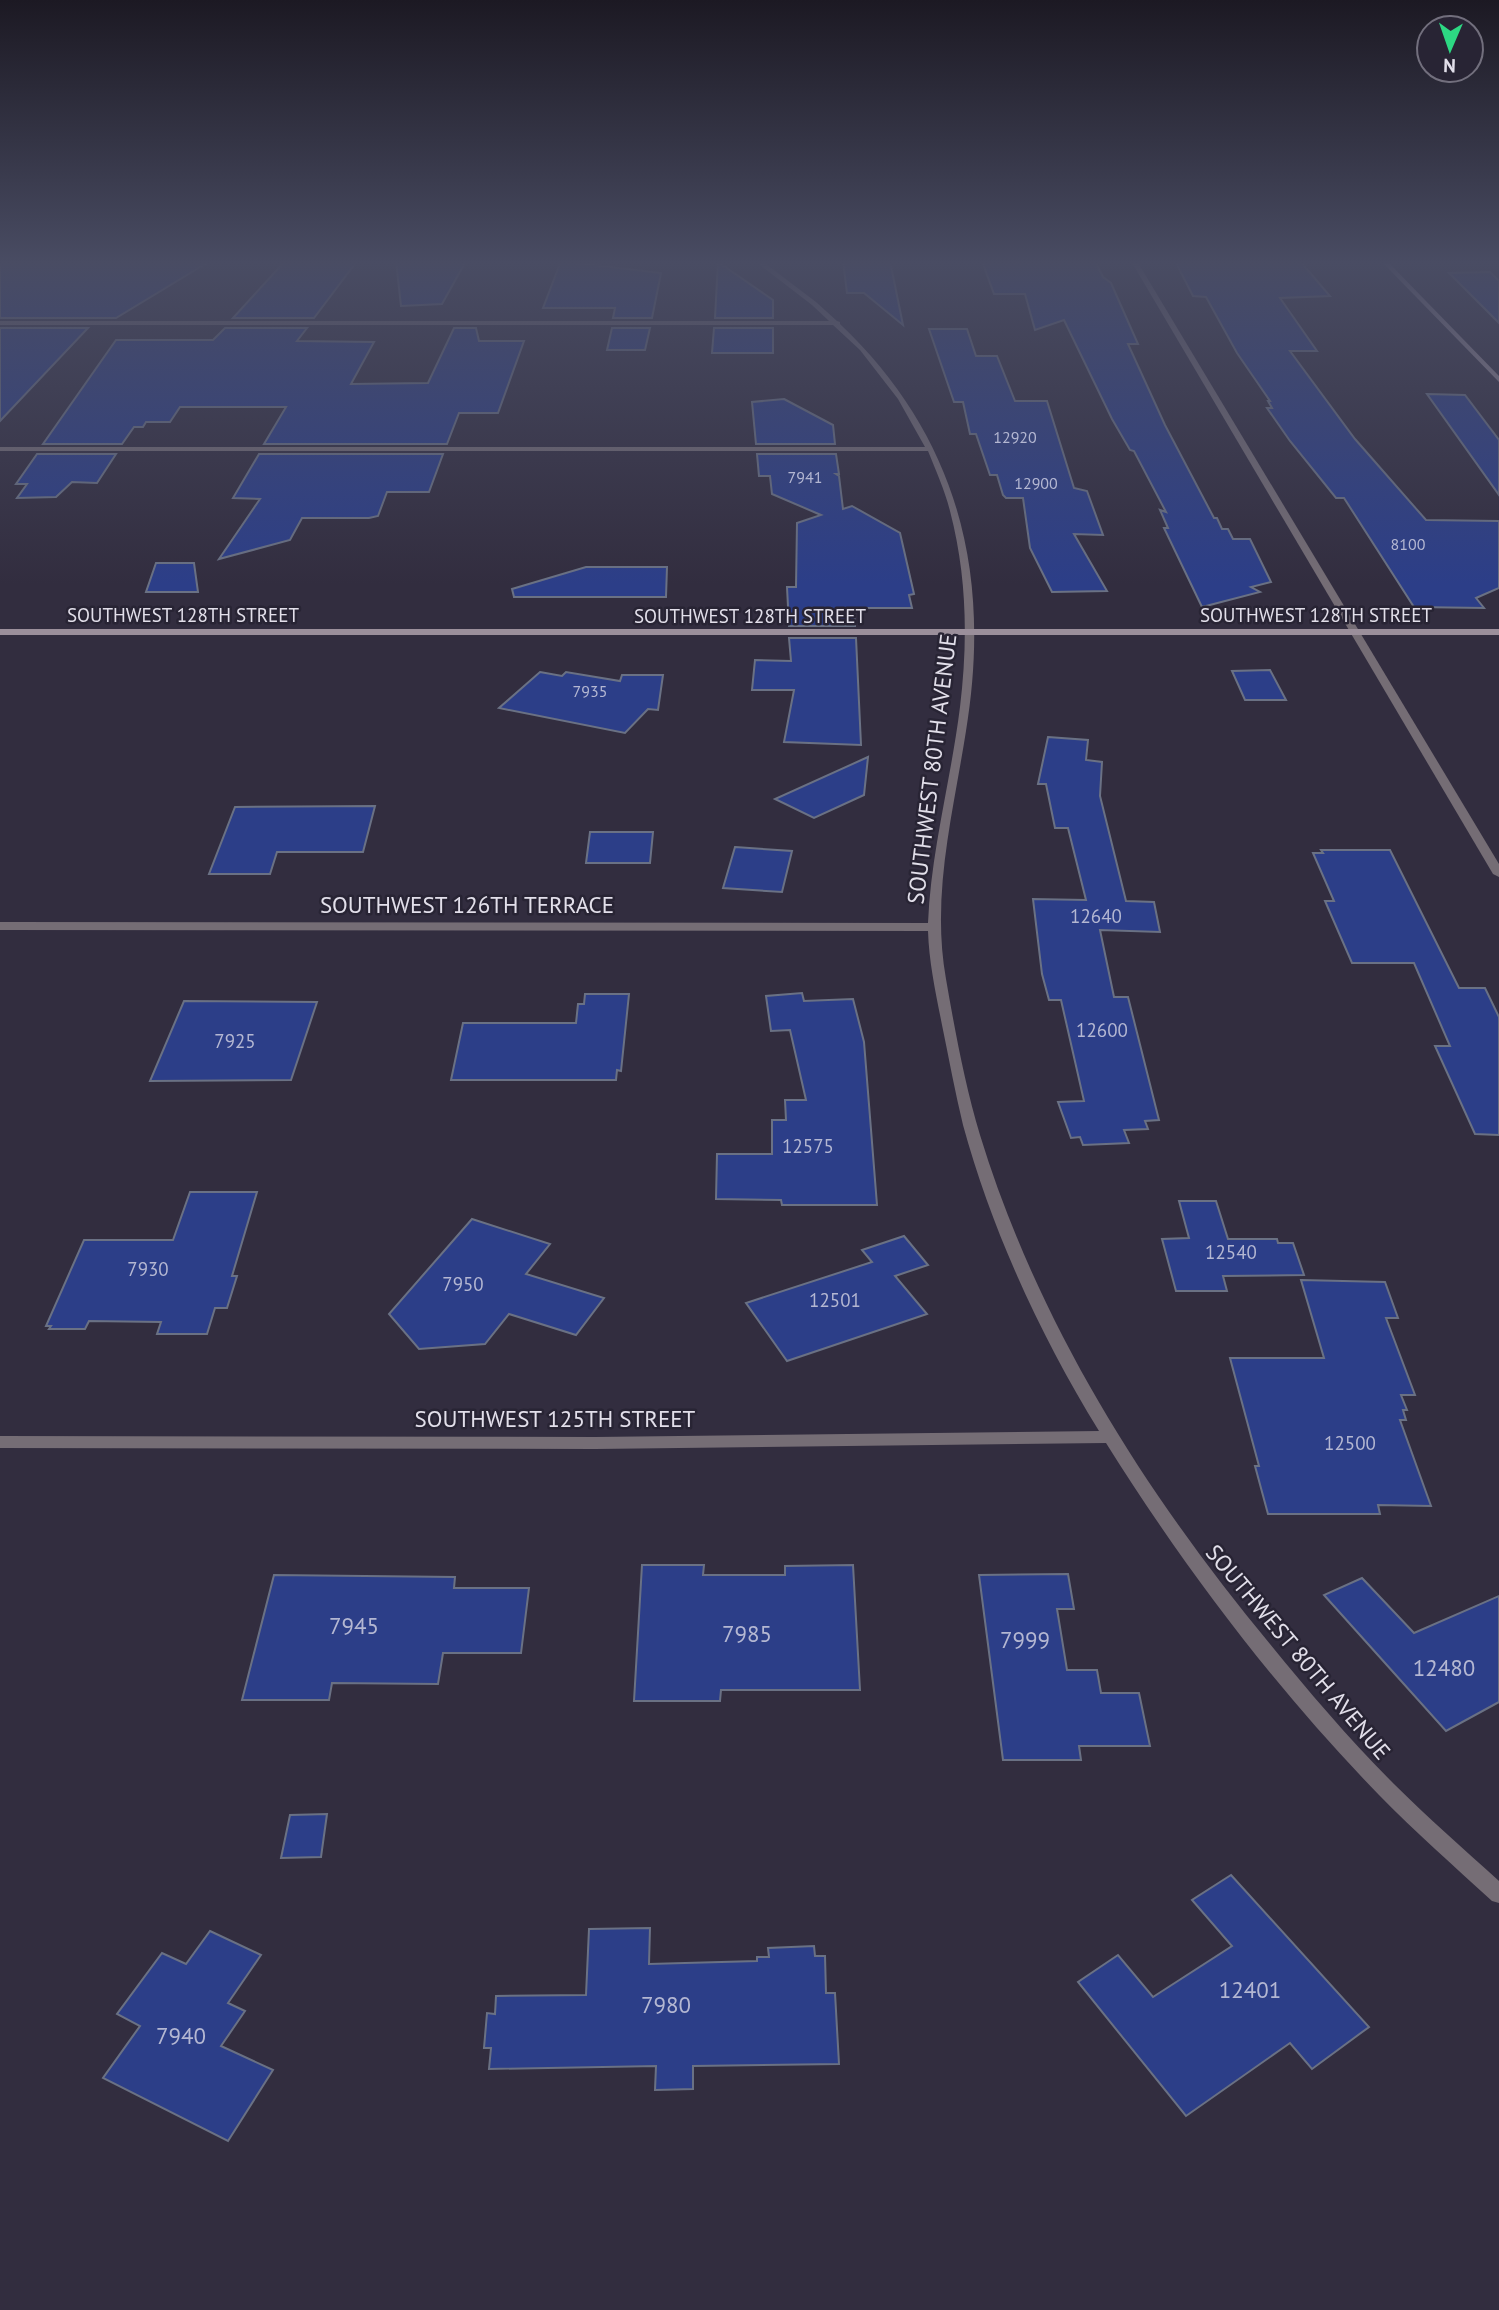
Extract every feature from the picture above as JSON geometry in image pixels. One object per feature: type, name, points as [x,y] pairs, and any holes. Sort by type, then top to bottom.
[{"type":"street","name":"SOUTHWEST 80TH AVENUE","points":[[879,369],[915,418],[946,479],[955,510],[972,633],[965,710],[942,835],[934,927],[945,1006],[973,1136],[1027,1280],[1056,1341],[1110,1437],[1184,1549],[1240,1622],[1398,1801],[1499,1894]]},
{"type":"street","points":[[1198,369],[1499,874]]},
{"type":"street","points":[[0,449],[931,450]]},
{"type":"street","name":"SOUTHWEST 128TH STREET","points":[[0,632],[1499,632]]},
{"type":"street","name":"SOUTHWEST 126TH TERRACE","points":[[0,926],[934,927]]},
{"type":"street","name":"SOUTHWEST 125TH STREET","points":[[0,1442],[595,1443],[1110,1437]]},
{"type":"building","points":[[0,369],[49,369],[0,421]]},
{"type":"building","points":[[96,369],[359,369],[351,384],[428,383],[435,369],[514,369],[498,413],[459,413],[447,444],[264,444],[286,407],[180,407],[170,422],[146,422],[143,427],[134,427],[122,444],[43,444]]},
{"type":"building","points":[[943,369],[1002,369],[1015,401],[1047,401],[1074,488],[1087,491],[1103,535],[1074,534],[1107,591],[1052,592],[1030,548],[1023,498],[1006,498],[1003,495],[997,475],[990,475],[976,434],[970,434],[963,402],[954,402]]},
{"type":"building","points":[[1088,369],[1139,369],[1165,425],[1214,518],[1217,518],[1222,529],[1228,529],[1233,539],[1250,539],[1271,582],[1251,587],[1260,592],[1202,607],[1164,528],[1168,528],[1160,510],[1166,512],[1134,451],[1130,450]]},
{"type":"building","points":[[1248,369],[1303,369],[1355,439],[1426,520],[1499,521],[1499,588],[1476,598],[1484,608],[1414,607],[1344,498],[1336,498],[1290,441],[1267,408],[1272,408]]},
{"type":"building","points":[[1427,394],[1465,395],[1499,440],[1499,495]]},
{"type":"building","points":[[784,399],[833,425],[835,444],[756,444],[752,402]]},
{"type":"building","points":[[37,454],[116,454],[97,483],[72,482],[56,497],[17,498],[27,484],[16,484]]},
{"type":"building","points":[[259,454],[443,454],[429,492],[387,492],[378,516],[302,518],[290,540],[219,559],[260,499],[233,498]]},
{"type":"building","points":[[757,454],[836,454],[839,474],[836,474],[839,476],[843,509],[852,506],[900,533],[914,594],[909,595],[912,608],[854,608],[855,626],[789,626],[787,587],[796,587],[797,523],[821,515],[772,494],[770,476],[759,476]]},
{"type":"building","points":[[156,563],[194,563],[198,592],[146,592]]},
{"type":"building","points":[[586,567],[667,567],[666,597],[514,597],[512,589]]},
{"type":"building","points":[[789,638],[856,638],[861,745],[784,742],[794,690],[752,690],[755,660],[791,661]]},
{"type":"building","points":[[1270,670],[1286,700],[1245,700],[1232,671]]},
{"type":"building","points":[[540,672],[562,676],[566,672],[620,681],[622,675],[663,675],[658,710],[648,709],[625,733],[499,708]]},
{"type":"building","points":[[1048,737],[1088,740],[1086,760],[1102,762],[1100,796],[1126,901],[1154,902],[1160,932],[1100,930],[1114,997],[1128,997],[1159,1120],[1145,1121],[1148,1129],[1124,1130],[1129,1143],[1083,1145],[1080,1137],[1071,1138],[1058,1102],[1084,1101],[1061,1000],[1049,1000],[1042,974],[1033,899],[1086,900],[1068,828],[1055,828],[1046,784],[1038,784]]},
{"type":"building","points":[[868,757],[864,795],[814,818],[775,799]]},
{"type":"building","points":[[375,806],[363,852],[277,852],[270,874],[209,874],[235,807]]},
{"type":"building","points":[[590,832],[653,832],[650,863],[586,863]]},
{"type":"building","points":[[735,847],[792,851],[782,892],[723,888]]},
{"type":"building","points":[[1321,850],[1390,850],[1459,988],[1485,988],[1499,1017],[1499,1135],[1475,1134],[1435,1046],[1450,1046],[1414,963],[1352,963],[1325,901],[1334,901],[1313,853],[1323,853]]},
{"type":"building","points":[[802,993],[804,1001],[853,999],[864,1042],[877,1205],[782,1205],[781,1200],[716,1199],[717,1154],[772,1154],[772,1120],[786,1120],[785,1100],[806,1100],[790,1030],[771,1031],[766,996]]},
{"type":"building","points":[[585,994],[629,994],[621,1071],[617,1070],[616,1080],[451,1080],[463,1023],[576,1023],[578,1004],[584,1004]]},
{"type":"building","points":[[184,1001],[317,1002],[291,1080],[150,1081]]},
{"type":"building","points":[[190,1192],[257,1192],[232,1276],[237,1276],[227,1308],[215,1308],[207,1334],[157,1334],[161,1322],[89,1321],[85,1329],[49,1329],[51,1326],[46,1326],[84,1240],[173,1240]]},
{"type":"building","points":[[1179,1201],[1216,1201],[1228,1239],[1277,1239],[1278,1243],[1293,1243],[1304,1275],[1223,1276],[1227,1291],[1176,1291],[1162,1239],[1189,1238]]},
{"type":"building","points":[[472,1219],[550,1244],[526,1274],[604,1298],[576,1335],[509,1314],[485,1344],[419,1349],[389,1314]]},
{"type":"building","points":[[904,1236],[928,1265],[895,1276],[927,1314],[787,1361],[746,1303],[872,1262],[862,1250]]},
{"type":"building","points":[[1301,1280],[1385,1282],[1398,1318],[1386,1318],[1415,1395],[1401,1395],[1407,1410],[1403,1410],[1406,1420],[1400,1420],[1431,1506],[1378,1505],[1380,1514],[1268,1514],[1255,1466],[1259,1466],[1230,1358],[1324,1358]]},
{"type":"building","points":[[642,1565],[704,1565],[703,1575],[785,1575],[785,1566],[853,1565],[860,1690],[721,1690],[720,1701],[634,1701]]},
{"type":"building","points":[[1068,1574],[1074,1609],[1057,1609],[1067,1670],[1097,1670],[1101,1693],[1139,1693],[1150,1746],[1079,1746],[1081,1760],[1003,1760],[979,1575]]},
{"type":"building","points":[[274,1575],[455,1577],[454,1588],[529,1588],[521,1653],[443,1653],[438,1684],[332,1683],[329,1700],[242,1700]]},
{"type":"building","points":[[1362,1578],[1414,1633],[1499,1596],[1499,1702],[1446,1731],[1324,1595]]},
{"type":"building","points":[[327,1814],[321,1857],[281,1858],[290,1815]]},
{"type":"building","points":[[1231,1875],[1369,2027],[1312,2069],[1290,2043],[1186,2116],[1078,1982],[1118,1955],[1153,1997],[1232,1946],[1192,1900]]},
{"type":"building","points":[[650,1928],[649,1964],[757,1961],[757,1957],[769,1957],[768,1948],[814,1946],[815,1956],[825,1956],[826,1993],[835,1993],[839,2064],[693,2066],[693,2089],[655,2090],[656,2066],[489,2069],[491,2048],[484,2048],[487,2013],[495,2014],[496,1996],[586,1995],[589,1929]]},
{"type":"building","points":[[210,1931],[261,1955],[228,2003],[245,2011],[221,2046],[273,2070],[228,2141],[103,2078],[140,2026],[117,2014],[162,1953],[186,1964]]}]
